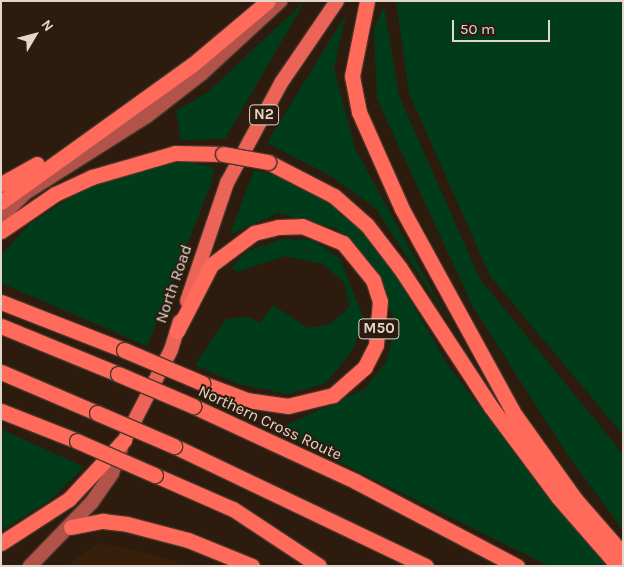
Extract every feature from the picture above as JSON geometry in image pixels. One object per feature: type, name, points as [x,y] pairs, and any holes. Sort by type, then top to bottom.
[{"type":"highway","points":[[1,202],[97,130],[192,65],[268,1]]},
{"type":"highway","name":"North Road","points":[[124,440],[177,331],[227,183],[281,83],[337,1]]},
{"type":"highway","points":[[367,1],[352,76],[359,112],[402,209],[513,412],[575,499],[623,554]]},
{"type":"highway","points":[[1,184],[97,130]]},
{"type":"highway","points":[[1,231],[55,194],[92,177],[175,153],[223,154],[268,162],[334,196],[367,225],[558,497],[618,566]]},
{"type":"highway","name":"M50","points":[[7,305],[247,400],[288,406],[333,395],[365,368],[376,344],[380,316],[374,280],[343,243],[302,226],[278,227],[254,233],[211,265],[177,331]]},
{"type":"highway","name":"Northern Cross Route","points":[[2,326],[193,406],[355,481],[517,566]]},
{"type":"highway","points":[[1,372],[174,446],[426,566]]},
{"type":"highway","points":[[1,411],[233,509],[319,566]]},
{"type":"highway","points":[[1,543],[69,499],[124,440]]},
{"type":"highway","points":[[71,527],[103,520],[128,524],[188,540],[252,566]]},
{"type":"main road","points":[[1,217],[26,193],[147,116],[201,74],[280,1]]},
{"type":"main road","name":"North Road","points":[[30,566],[71,527],[112,474],[124,440]]},
{"type":"shaded area","points":[[98,543],[136,550],[190,566],[67,566]]},
{"type":"green space","points":[[305,1],[225,139],[181,140],[176,111],[208,92]]},
{"type":"green space","points":[[396,1],[623,1],[623,435],[490,276],[409,93]]},
{"type":"green space","points":[[384,7],[399,96],[480,279],[623,454],[623,530],[567,454],[473,307],[377,99],[374,28]]},
{"type":"green space","points":[[346,14],[334,69],[355,148],[446,316],[376,209],[331,176],[267,143]]},
{"type":"green space","points":[[186,161],[214,168],[211,184],[147,346],[1,283],[1,255],[30,224],[80,191],[146,168]]},
{"type":"green space","points":[[254,170],[295,181],[338,208],[378,244],[447,364],[554,504],[607,566],[549,566],[275,430],[365,389],[387,360],[395,321],[371,266],[338,229],[278,213],[230,234]]},
{"type":"green space","points":[[283,239],[313,240],[340,259],[364,319],[352,351],[326,383],[288,394],[238,384],[195,365],[226,319],[248,317],[260,323],[273,305],[308,328],[331,324],[350,306],[343,281],[323,264],[285,256],[238,272],[231,268],[247,251]]},
{"type":"green space","points":[[1,429],[84,467],[49,501],[1,531]]}]
